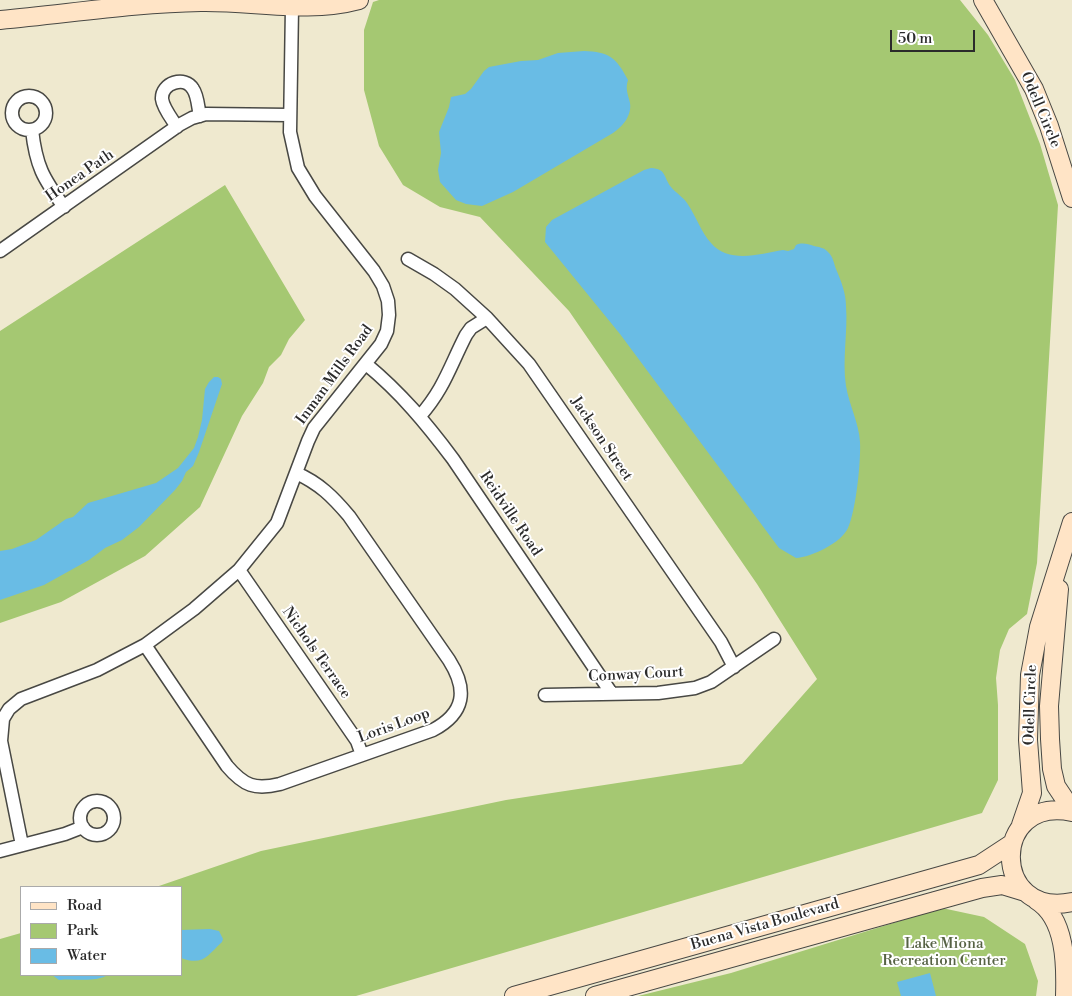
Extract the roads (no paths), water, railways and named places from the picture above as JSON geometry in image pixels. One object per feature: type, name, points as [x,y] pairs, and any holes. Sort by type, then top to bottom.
[{"type":"street","points":[[0,20],[164,1],[220,2],[292,7],[329,6],[360,0]]},
{"type":"street","name":"Odell Circle","points":[[983,0],[1034,89],[1052,135],[1072,198]]},
{"type":"street","name":"Inman Mills Road","points":[[22,846],[1,741],[3,719],[9,709],[21,699],[97,670],[145,644],[194,609],[239,570],[277,523],[314,428],[366,364],[381,344],[387,331],[389,308],[383,286],[374,271],[315,196],[298,168],[292,146],[289,115],[292,7]]},
{"type":"street","points":[[177,127],[162,101],[162,95],[170,84],[183,82],[194,90],[200,116]]},
{"type":"street","name":"Honea Path","points":[[0,251],[192,118],[223,113],[289,115]]},
{"type":"street","points":[[32,130],[37,161],[42,174],[64,207]]},
{"type":"street","name":"Jackson Street","points":[[408,260],[434,274],[455,289],[509,340],[547,389],[721,642],[734,667]]},
{"type":"street","points":[[420,416],[434,401],[466,335],[471,328],[487,318]]},
{"type":"street","name":"Reidville Road","points":[[366,364],[398,392],[420,416],[453,459],[612,694]]},
{"type":"street","name":"Loris Loop","points":[[145,644],[227,766],[247,784],[258,787],[269,786],[433,730],[446,723],[455,713],[460,701],[460,686],[457,673],[350,516],[320,486],[296,473]]},
{"type":"street","name":"Odell Circle","points":[[1022,825],[1032,793],[1028,740],[1030,675],[1039,627],[1072,522]]},
{"type":"street","name":"Odell Circle","points":[[1062,557],[1051,680],[1050,739],[1052,769],[1056,786],[1072,811]]},
{"type":"street","name":"Nichols Terrace","points":[[239,570],[357,741],[362,755]]},
{"type":"street","name":"Conway Court","points":[[545,695],[658,693],[695,688],[711,682],[774,639]]},
{"type":"street","name":"Buena Vista Boulevard","points":[[1029,895],[1017,882],[1011,870],[1011,844],[1022,825],[1032,816],[1060,809],[1072,811]]},
{"type":"street","points":[[0,851],[66,834],[83,827]]},
{"type":"street","name":"Buena Vista Boulevard","points":[[514,996],[979,865],[1011,844]]},
{"type":"street","name":"Buena Vista Boulevard","points":[[595,996],[982,888],[1002,885],[1046,903],[1060,905],[1072,902]]},
{"type":"street","points":[[1029,895],[1040,902],[1053,918],[1059,931],[1062,943],[1065,996]]},
{"type":"water","points":[[584,51],[600,53],[611,57],[620,66],[628,80],[627,89],[630,108],[628,117],[620,128],[513,192],[482,206],[466,204],[456,200],[440,182],[438,170],[441,153],[439,132],[451,97],[465,94],[489,67],[538,60],[558,53]]},
{"type":"water","points":[[651,168],[662,172],[671,187],[687,203],[707,239],[727,254],[745,256],[783,250],[788,251],[794,249],[796,245],[805,244],[824,249],[832,258],[845,296],[845,376],[847,393],[859,435],[860,461],[856,498],[848,528],[833,544],[818,552],[796,558],[779,548],[620,334],[545,242],[546,227],[552,220]]},
{"type":"water","points":[[214,377],[221,379],[222,384],[199,452],[193,466],[186,472],[175,490],[139,527],[122,540],[105,548],[89,560],[44,585],[0,600],[0,551],[12,549],[36,540],[66,519],[73,517],[88,503],[156,483],[178,468],[194,448],[202,420],[205,389]]},
{"type":"water","points":[[210,929],[219,931],[223,939],[204,958],[195,961],[188,960],[182,958],[182,930]]},
{"type":"water","points":[[930,973],[936,996],[901,996],[897,982]]},
{"type":"water","points":[[53,976],[105,976],[90,980],[59,980]]},
{"type":"park label","name":"Lake Miona Recreation Center","points":[[944,952]]}]
